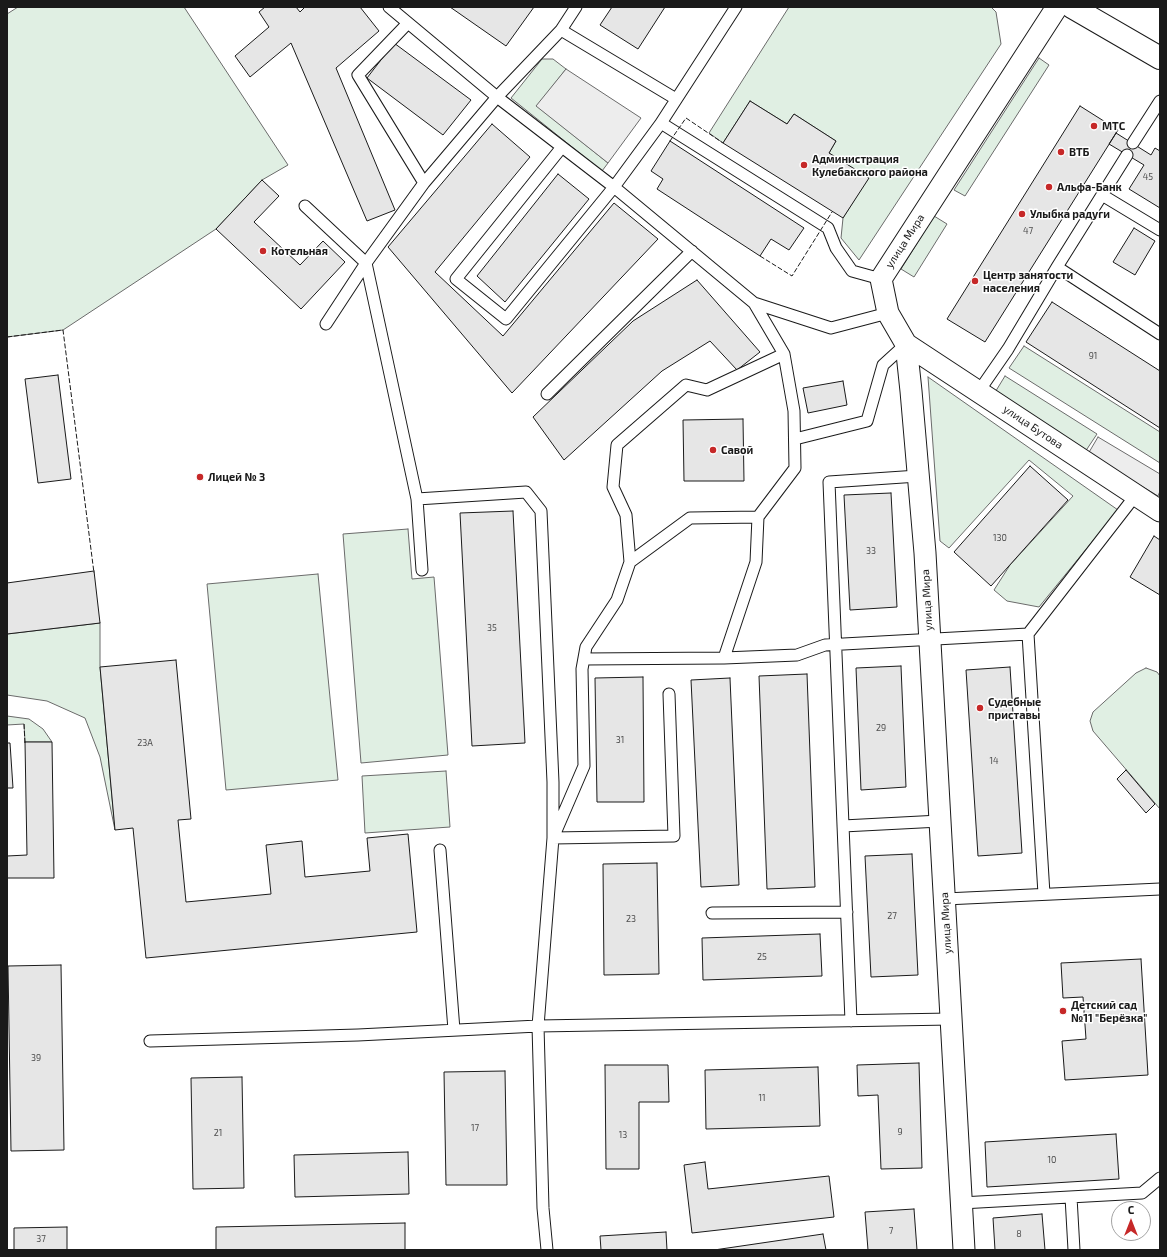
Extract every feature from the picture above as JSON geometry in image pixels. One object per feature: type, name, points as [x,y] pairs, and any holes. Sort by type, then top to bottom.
[{"type":"street","name":"улица Мира","points":[[964,1250],[930,639],[918,476],[906,344],[888,313],[881,279],[1057,7]]},
{"type":"street","points":[[1072,7],[1160,58]]},
{"type":"street","name":"улица Бутова","points":[[906,344],[979,391],[1135,496],[1160,511]]},
{"type":"lane","points":[[389,7],[497,97],[614,187],[754,303],[784,354],[794,411],[795,468],[758,517],[756,562],[724,658]]},
{"type":"lane","points":[[326,324],[366,263],[424,184],[497,97],[561,30],[576,7]]},
{"type":"lane","points":[[562,147],[456,279],[506,319],[614,187],[661,123],[736,7]]},
{"type":"lane","points":[[408,23],[358,75],[424,184]]},
{"type":"lane","points":[[561,30],[676,99]]},
{"type":"lane","points":[[1133,143],[1160,101]]},
{"type":"lane","points":[[661,123],[828,228],[836,248],[852,271],[881,279]]},
{"type":"lane","points":[[979,391],[1008,350],[1057,267],[1127,155]]},
{"type":"lane","points":[[1102,195],[1160,230]]},
{"type":"lane","points":[[306,206],[366,263],[417,499],[422,570]]},
{"type":"lane","points":[[547,394],[692,251]]},
{"type":"lane","points":[[1057,267],[1160,334]]},
{"type":"lane","points":[[754,303],[831,328],[888,313]]},
{"type":"lane","points":[[795,439],[867,421],[883,365],[906,344]]},
{"type":"lane","points":[[554,838],[584,766],[582,669],[586,647],[617,600],[630,562],[626,515],[613,487],[617,445],[686,385],[707,390],[784,354]]},
{"type":"lane","points":[[851,1021],[829,482],[918,476]]},
{"type":"lane","points":[[417,499],[526,492],[541,511],[553,782],[554,838],[538,1026],[543,1208],[547,1250]]},
{"type":"lane","points":[[1044,894],[1028,634],[1135,496]]},
{"type":"lane","points":[[630,562],[690,518],[758,517]]},
{"type":"lane","points":[[584,659],[724,658],[797,655],[825,645],[1028,634]]},
{"type":"lane","points":[[554,838],[674,836],[669,694]]},
{"type":"lane","points":[[843,826],[940,821]]},
{"type":"lane","points":[[440,850],[454,1030]]},
{"type":"lane","points":[[945,899],[1160,889]]},
{"type":"lane","points":[[712,913],[846,912]]},
{"type":"lane","points":[[150,1041],[350,1035],[538,1026],[951,1019]]},
{"type":"lane","points":[[961,1203],[1142,1193],[1160,1178]]},
{"type":"lane","points":[[1071,1197],[1074,1250]]},
{"type":"green space","points":[[18,7],[184,7],[288,165],[262,180],[216,229],[63,330],[7,337],[7,14]]},
{"type":"green space","points":[[789,7],[991,7],[996,12],[1001,44],[859,260],[841,238],[843,218],[868,178],[829,153],[836,141],[794,114],[787,124],[750,101],[723,143],[709,133]]},
{"type":"green space","points":[[1039,58],[1049,65],[965,196],[954,190]]},
{"type":"green space","points":[[542,59],[553,59],[566,69],[537,106],[608,163],[602,171],[511,98]]},
{"type":"green space","points":[[934,216],[947,224],[914,277],[901,269]]},
{"type":"green space","points":[[1024,346],[1160,432],[1160,463],[1009,368]]},
{"type":"green space","points":[[1005,376],[1097,434],[1085,452],[994,394]]},
{"type":"green space","points":[[928,377],[1118,510],[1039,607],[1007,601],[994,590],[1010,565],[1073,496],[1029,460],[949,548],[940,541]]},
{"type":"green space","points":[[408,529],[412,579],[434,577],[448,755],[361,763],[343,534]]},
{"type":"green space","points":[[318,574],[338,780],[226,790],[207,584]]},
{"type":"green space","points":[[100,623],[100,667],[115,830],[100,757],[85,718],[47,701],[7,695],[7,634]]},
{"type":"green space","points":[[1146,668],[1157,672],[1160,676],[1160,809],[1093,731],[1090,721],[1093,712],[1136,673]]},
{"type":"green space","points":[[7,716],[29,719],[43,729],[52,742],[25,742],[24,724],[7,725]]},
{"type":"green space","points":[[446,771],[450,827],[365,833],[362,776]]},
{"type":"shaded area","points":[[566,69],[641,118],[608,163],[536,106]]},
{"type":"shaded area","points":[[1098,437],[1160,474],[1160,491],[1158,496],[1088,454]]},
{"type":"building","points":[[265,7],[296,7],[300,12],[305,7],[360,7],[379,31],[336,68],[395,210],[367,221],[291,43],[250,77],[235,56],[269,27],[259,12]]},
{"type":"building","points":[[450,7],[534,7],[506,46]]},
{"type":"building","points":[[612,7],[665,7],[638,49],[600,25]]},
{"type":"building","points":[[394,43],[471,100],[443,135],[367,78]]},
{"type":"building","name":"Администрация Кулебакского района","points":[[750,101],[787,124],[794,114],[836,141],[829,153],[869,178],[843,218],[723,143]]},
{"type":"building","points":[[1080,106],[1118,130],[985,342],[947,319]]},
{"type":"building","points":[[492,124],[530,157],[435,272],[503,336],[614,203],[658,239],[512,393],[388,247]]},
{"type":"building","points":[[1116,133],[1151,155],[1155,148],[1160,151],[1160,208],[1129,189],[1144,165],[1109,144]]},
{"type":"building","points":[[670,141],[804,228],[789,250],[771,239],[760,256],[657,189],[663,179],[651,171]]},
{"type":"building","points":[[558,174],[589,199],[505,302],[477,276]]},
{"type":"building","name":"Котельная","points":[[262,180],[279,196],[254,222],[300,265],[323,241],[345,262],[301,309],[216,229]]},
{"type":"building","points":[[1134,228],[1155,241],[1135,275],[1113,262]]},
{"type":"building","points":[[697,280],[760,352],[737,370],[710,341],[662,371],[564,460],[533,417],[633,321]]},
{"type":"building","points":[[1052,302],[1160,371],[1160,428],[1026,342]]},
{"type":"building","points":[[58,375],[71,479],[38,483],[25,379]]},
{"type":"building","points":[[843,381],[847,405],[808,413],[803,388]]},
{"type":"building","name":"Савой","points":[[743,419],[744,481],[684,481],[683,420]]},
{"type":"building","points":[[1030,466],[1068,500],[991,586],[954,552]]},
{"type":"building","points":[[891,493],[897,607],[850,610],[844,495]]},
{"type":"building","points":[[513,511],[525,743],[472,746],[460,513]]},
{"type":"building","points":[[1154,536],[1160,540],[1160,595],[1130,577]]},
{"type":"building","points":[[94,571],[100,623],[7,634],[7,583]]},
{"type":"building","points":[[176,660],[191,819],[178,820],[186,902],[271,894],[266,845],[302,841],[305,877],[370,871],[367,838],[408,834],[417,932],[146,958],[133,828],[115,830],[100,667]]},
{"type":"building","points":[[901,666],[906,787],[861,790],[856,668]]},
{"type":"building","points":[[1010,667],[1022,853],[978,856],[966,670]]},
{"type":"building","points":[[807,674],[815,887],[767,889],[759,676]]},
{"type":"building","points":[[643,677],[644,802],[597,802],[595,678]]},
{"type":"building","points":[[730,678],[739,885],[701,887],[691,680]]},
{"type":"building","points":[[25,742],[52,742],[54,878],[7,878],[7,856],[27,855]]},
{"type":"building","points":[[7,743],[10,743],[13,788],[7,788]]},
{"type":"building","points":[[1126,770],[1155,804],[1146,813],[1117,779]]},
{"type":"building","points":[[912,854],[918,975],[871,977],[865,856]]},
{"type":"building","points":[[657,863],[659,974],[604,975],[603,864]]},
{"type":"building","points":[[820,934],[822,976],[703,980],[702,938]]},
{"type":"building","name":"Детский сад №11 \"Берёзка\"","points":[[1141,959],[1148,1075],[1065,1080],[1062,1041],[1086,1039],[1083,997],[1063,998],[1061,963]]},
{"type":"building","points":[[61,965],[64,1150],[11,1151],[8,966]]},
{"type":"building","points":[[919,1063],[922,1168],[881,1169],[878,1095],[858,1096],[857,1065]]},
{"type":"building","points":[[605,1065],[668,1065],[669,1102],[639,1102],[639,1169],[606,1169]]},
{"type":"building","points":[[818,1067],[820,1126],[706,1129],[705,1070]]},
{"type":"building","points":[[505,1071],[507,1185],[446,1185],[444,1072]]},
{"type":"building","points":[[242,1077],[244,1188],[193,1189],[191,1078]]},
{"type":"building","points":[[1116,1134],[1119,1179],[987,1187],[985,1142]]},
{"type":"building","points":[[408,1152],[409,1194],[295,1197],[294,1155]]},
{"type":"building","points":[[705,1162],[708,1189],[829,1176],[834,1217],[692,1233],[684,1165]]},
{"type":"building","points":[[914,1209],[917,1250],[868,1250],[865,1212]]},
{"type":"building","points":[[1042,1214],[1045,1250],[995,1250],[993,1218]]},
{"type":"building","points":[[405,1223],[405,1250],[216,1250],[216,1227]]},
{"type":"building","points":[[67,1227],[67,1250],[14,1250],[14,1228]]},
{"type":"building","points":[[666,1232],[667,1250],[601,1250],[600,1236]]},
{"type":"building","points":[[823,1234],[826,1250],[714,1250]]},
{"type":"fence","points":[[670,141],[686,118],[723,143]]},
{"type":"fence","points":[[760,256],[792,276],[832,212]]},
{"type":"fence","points":[[7,337],[63,330],[94,573]]},
{"type":"fence","points":[[24,724],[25,744]]},
{"type":"place","name":"МТС","points":[[1094,126]]},
{"type":"place","name":"ВТБ","points":[[1061,152]]},
{"type":"place","name":"Администрация Кулебакского района","points":[[804,165]]},
{"type":"place","name":"Альфа-Банк","points":[[1049,187]]},
{"type":"place","name":"Улыбка радуги","points":[[1022,214]]},
{"type":"place","name":"Котельная","points":[[263,251]]},
{"type":"place","name":"Центр занятости населения","points":[[975,281]]},
{"type":"place","name":"Савой","points":[[713,450]]},
{"type":"place","name":"Лицей № 3","points":[[200,477]]},
{"type":"place","name":"Судебные приставы","points":[[980,708]]},
{"type":"place","name":"Детский сад №11 \"Берёзка\"","points":[[1063,1011]]}]
